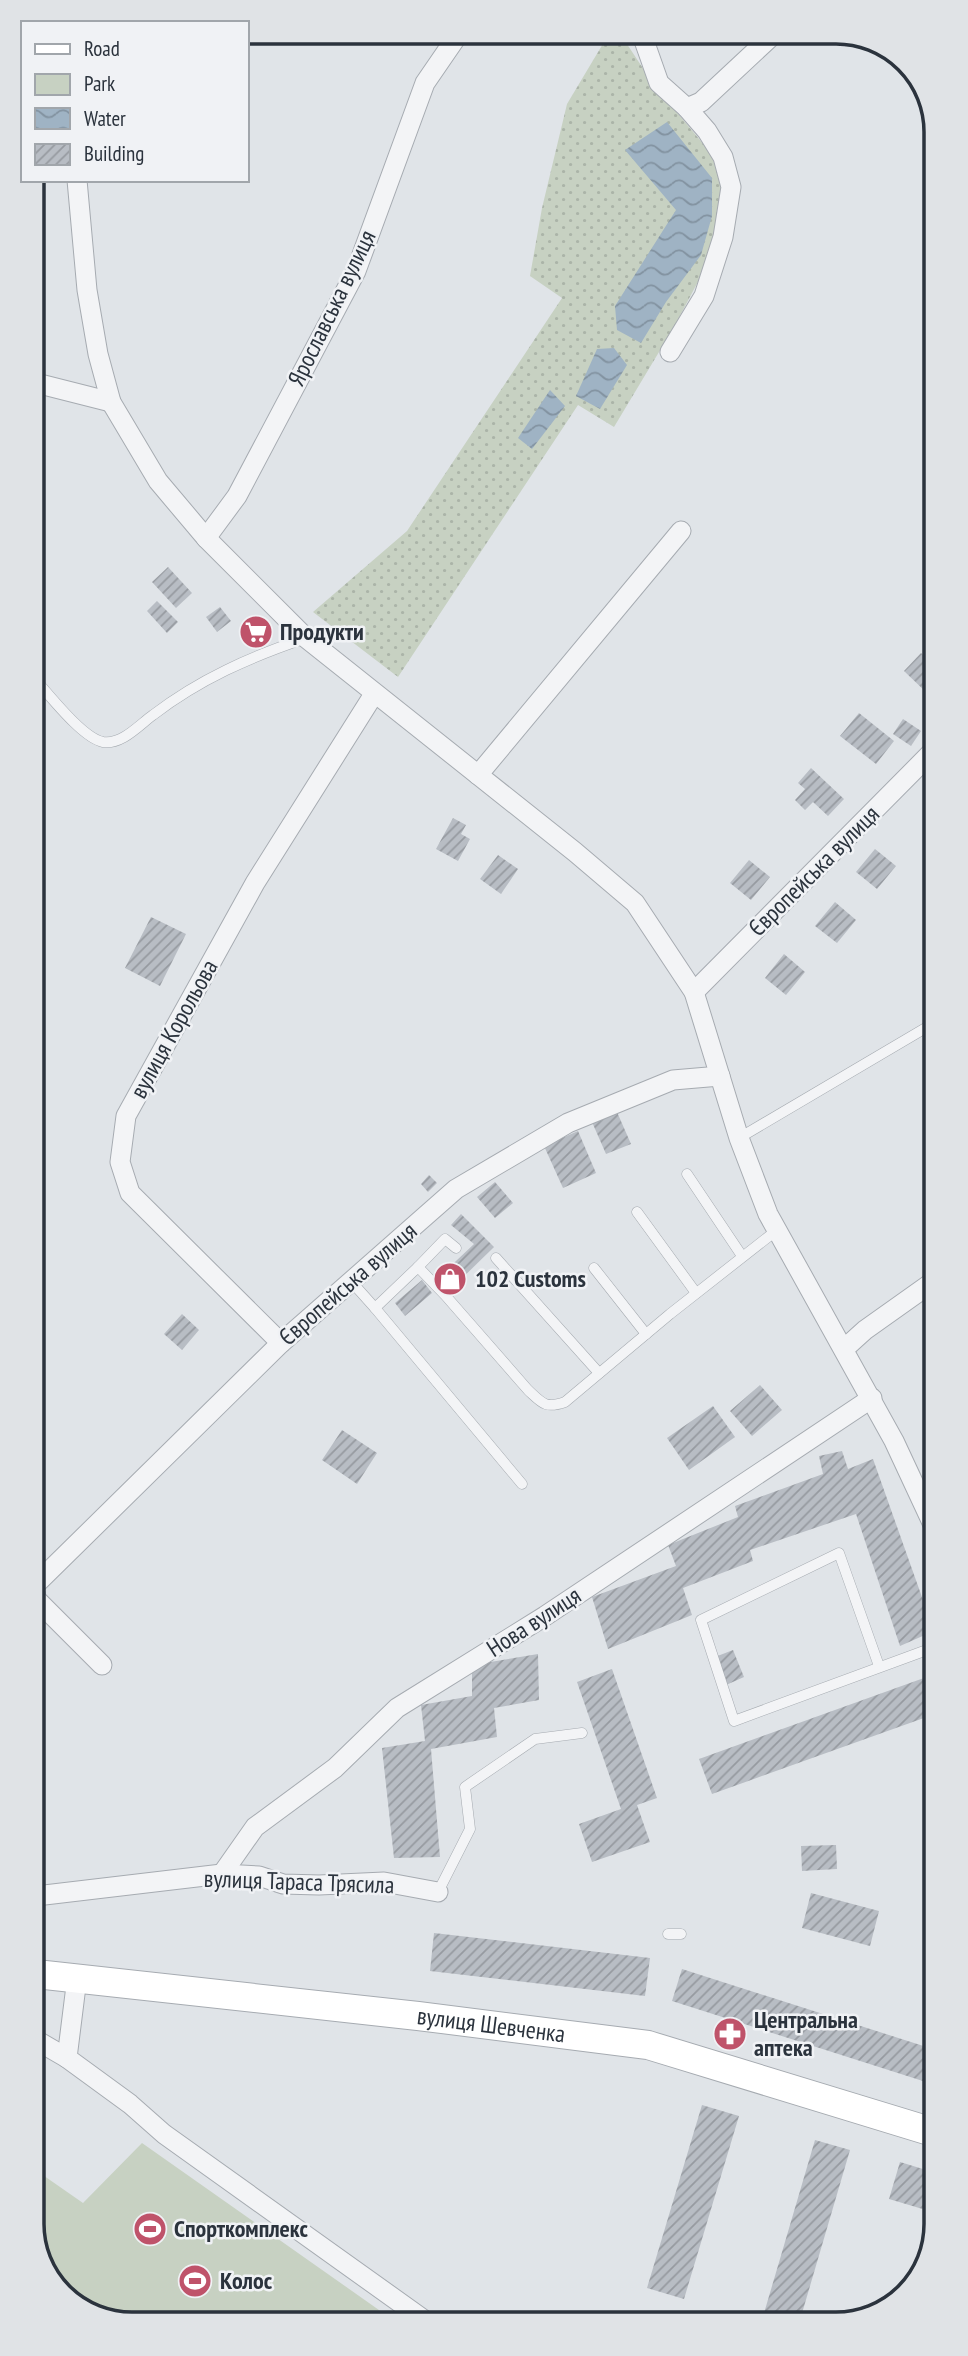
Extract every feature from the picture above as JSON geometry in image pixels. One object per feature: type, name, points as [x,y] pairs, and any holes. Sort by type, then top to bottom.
[{"type":"main road","name":"вулиця Шевченка","points":[[44,1975],[418,2016],[648,2045],[924,2129]]},
{"type":"street","name":"Ярославська вулиця","points":[[206,538],[237,496],[356,271],[425,82],[452,44]]},
{"type":"street","points":[[645,44],[659,83],[687,108],[707,131],[723,157],[731,187],[723,237],[704,296],[670,352]]},
{"type":"street","points":[[687,108],[701,102],[763,44]]},
{"type":"street","points":[[77,182],[87,290],[98,354],[111,402],[158,481],[206,538],[306,638],[635,903],[694,992],[739,1138],[768,1214],[872,1398],[924,1505]]},
{"type":"street","points":[[44,385],[111,402]]},
{"type":"street","points":[[478,775],[681,531]]},
{"type":"street","name":"вулиця Корольова","points":[[281,1343],[130,1193],[120,1162],[126,1116],[254,883],[374,694]]},
{"type":"street","name":"Європейська вулиця","points":[[694,992],[924,760]]},
{"type":"street","name":"Європейська вулиця","points":[[44,1576],[281,1343],[456,1189],[568,1123],[673,1080],[720,1076]]},
{"type":"street","points":[[844,1349],[865,1330],[924,1288]]},
{"type":"street","name":"Нова вулиця","points":[[222,1874],[255,1827],[335,1768],[397,1708],[545,1616],[872,1398]]},
{"type":"street","points":[[44,1608],[102,1665]]},
{"type":"street","name":"вулиця Тараса Трясила","points":[[44,1895],[222,1874],[259,1876],[283,1884],[384,1882],[438,1892]]},
{"type":"street","points":[[67,2058],[77,1978]]},
{"type":"street","points":[[44,2045],[67,2058],[130,2104],[164,2134],[413,2312]]},
{"type":"lane","points":[[44,689],[89,737],[104,742],[121,740],[208,677],[257,654],[306,638]]},
{"type":"lane","points":[[739,1138],[924,1029]]},
{"type":"lane","points":[[687,1174],[742,1256]]},
{"type":"lane","points":[[637,1212],[696,1293]]},
{"type":"lane","points":[[418,1267],[541,1403],[552,1407],[565,1402],[696,1293],[777,1230]]},
{"type":"lane","points":[[374,1308],[445,1239],[456,1248]]},
{"type":"lane","points":[[496,1258],[599,1373]]},
{"type":"lane","points":[[594,1268],[646,1334]]},
{"type":"lane","points":[[358,1289],[522,1484]]},
{"type":"lane","points":[[879,1666],[839,1553],[701,1619],[734,1721],[924,1651]]},
{"type":"lane","points":[[438,1892],[470,1829],[466,1787],[535,1740],[582,1733]]},
{"type":"lane","points":[[668,1934],[681,1934]]},
{"type":"green space","points":[[603,44],[627,44],[654,85],[715,158],[723,190],[710,259],[674,327],[614,427],[578,405],[398,677],[313,612],[407,531],[562,298],[530,276],[542,208],[567,104]]},
{"type":"green space","name":"Спорткомплекс","points":[[142,2143],[382,2312],[126,2312],[98,2306],[70,2286],[48,2253],[44,2224],[44,2176],[83,2203]]},
{"type":"water","points":[[667,122],[712,178],[712,216],[701,255],[666,302],[641,343],[617,330],[615,306],[676,210],[625,150]]},
{"type":"water","points":[[614,348],[627,365],[600,409],[576,396],[597,349]]},
{"type":"water","points":[[550,390],[565,406],[532,449],[518,438]]},
{"type":"building","points":[[168,567],[192,593],[176,608],[152,582]]},
{"type":"building","points":[[157,601],[178,622],[167,633],[147,611]]},
{"type":"building","points":[[220,607],[231,621],[217,632],[206,617]]},
{"type":"building","points":[[921,653],[924,656],[924,690],[904,671]]},
{"type":"building","points":[[859,713],[894,741],[876,764],[840,736]]},
{"type":"building","points":[[903,719],[921,731],[911,746],[893,734]]},
{"type":"building","points":[[811,768],[844,799],[828,816],[813,802],[805,810],[795,800],[805,789],[798,783]]},
{"type":"building","points":[[453,818],[466,825],[461,834],[470,839],[458,861],[436,849]]},
{"type":"building","points":[[875,849],[896,866],[877,889],[856,872]]},
{"type":"building","points":[[498,855],[518,869],[501,894],[480,879]]},
{"type":"building","points":[[749,860],[770,877],[751,900],[730,883]]},
{"type":"building","points":[[835,902],[856,920],[837,943],[815,926]]},
{"type":"building","points":[[151,917],[186,934],[160,986],[125,968]]},
{"type":"building","points":[[784,954],[805,972],[786,995],[765,978]]},
{"type":"building","points":[[617,1112],[631,1144],[606,1154],[592,1122]]},
{"type":"building","points":[[578,1131],[596,1173],[563,1188],[544,1146]]},
{"type":"building","points":[[429,1175],[437,1183],[428,1192],[421,1184]]},
{"type":"building","points":[[495,1182],[513,1203],[495,1218],[477,1197]]},
{"type":"building","points":[[461,1214],[494,1247],[450,1290],[438,1278],[474,1244],[451,1225]]},
{"type":"building","points":[[422,1280],[432,1293],[405,1316],[395,1303]]},
{"type":"building","points":[[182,1314],[199,1330],[182,1350],[164,1334]]},
{"type":"building","points":[[760,1385],[782,1410],[752,1436],[730,1411]]},
{"type":"building","points":[[713,1406],[735,1437],[689,1470],[667,1438]]},
{"type":"building","points":[[342,1430],[377,1453],[357,1484],[322,1460]]},
{"type":"building","points":[[842,1451],[848,1469],[873,1459],[924,1603],[924,1635],[900,1646],[856,1514],[750,1550],[753,1561],[683,1588],[692,1615],[608,1649],[592,1597],[676,1566],[668,1545],[738,1517],[735,1506],[823,1474],[819,1456]]},
{"type":"building","points":[[733,1650],[744,1677],[726,1685],[715,1657]]},
{"type":"building","points":[[538,1654],[539,1700],[494,1708],[497,1737],[431,1749],[440,1857],[394,1858],[382,1748],[425,1741],[421,1705],[472,1696],[472,1665]]},
{"type":"building","points":[[612,1669],[657,1798],[637,1805],[650,1842],[592,1862],[579,1824],[621,1809],[577,1682]]},
{"type":"building","points":[[924,1678],[924,1718],[712,1794],[699,1759]]},
{"type":"building","points":[[836,1845],[837,1869],[802,1871],[801,1846]]},
{"type":"building","points":[[811,1893],[879,1911],[870,1946],[802,1928]]},
{"type":"building","points":[[434,1933],[650,1958],[645,1996],[430,1971]]},
{"type":"building","points":[[682,1969],[924,2046],[924,2081],[672,2001]]},
{"type":"building","points":[[702,2105],[739,2116],[684,2299],[647,2288]]},
{"type":"building","points":[[815,2140],[850,2150],[802,2312],[764,2312]]},
{"type":"building","points":[[900,2162],[924,2169],[924,2209],[889,2199]]},
{"type":"place","name":"Продукти","points":[[256,632]]},
{"type":"place","name":"102 Customs","points":[[450,1279]]},
{"type":"place","name":"Центральна аптека","points":[[730,2034]]},
{"type":"place","name":"Спорткомплекс","points":[[150,2229]]},
{"type":"place","name":"Колос","points":[[195,2281]]}]
